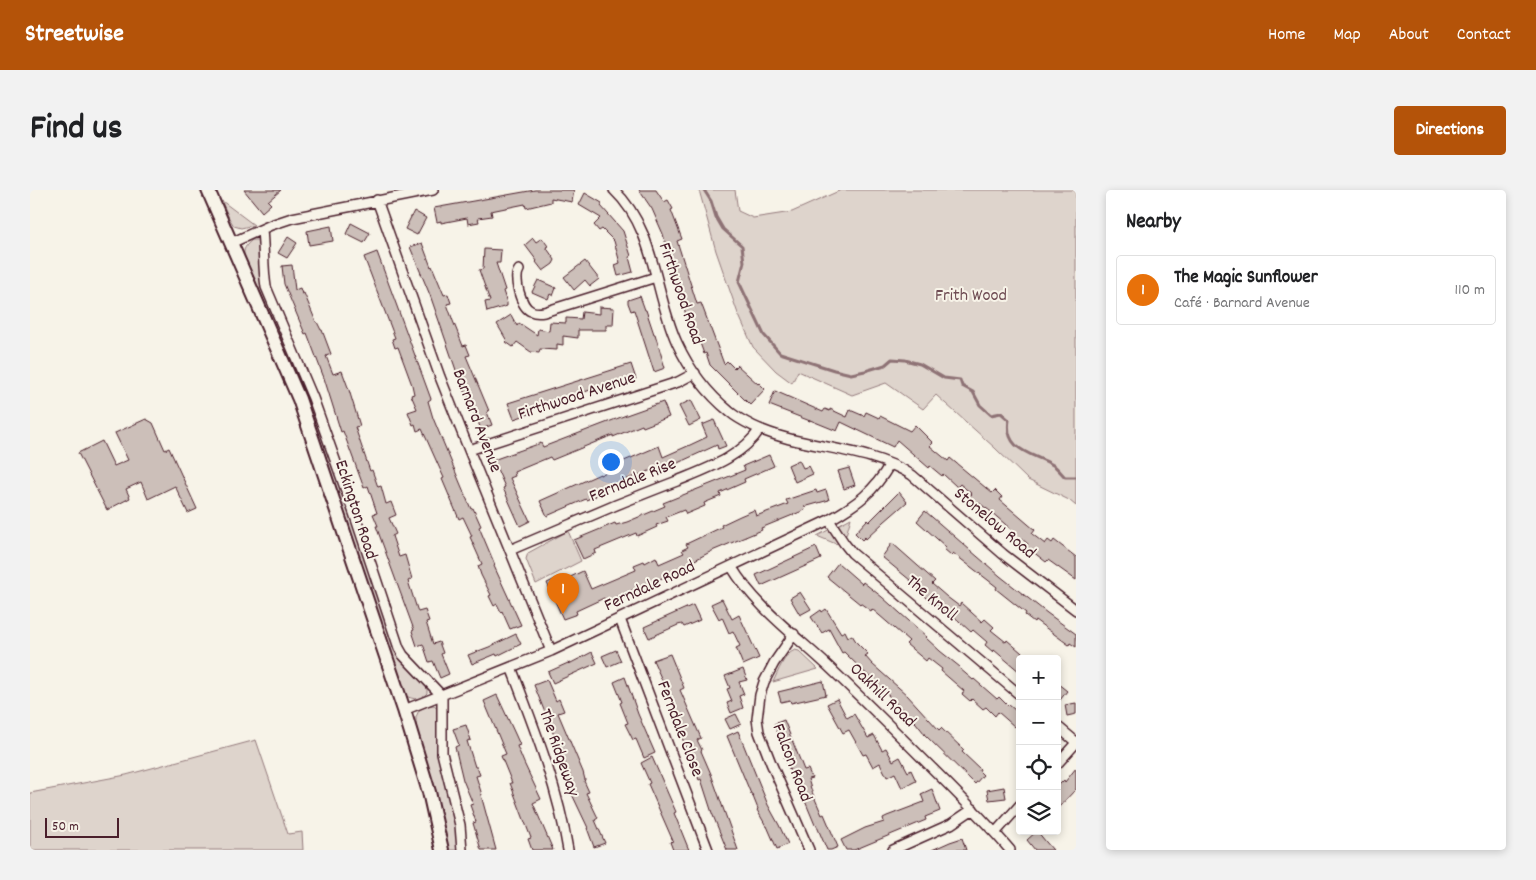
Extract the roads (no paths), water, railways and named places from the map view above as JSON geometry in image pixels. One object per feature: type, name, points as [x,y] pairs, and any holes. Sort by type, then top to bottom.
[{"type":"main road","name":"Eckington Road","points":[[208,190],[298,399],[404,710],[429,792],[442,850]]},
{"type":"street","points":[[231,243],[292,218],[433,190]]},
{"type":"street","name":"Firthwood Road","points":[[614,190],[629,207],[642,232],[676,342],[695,373],[731,414],[781,438],[863,455],[890,464]]},
{"type":"street","name":"Barnard Avenue","points":[[377,200],[440,377],[551,651]]},
{"type":"street","name":"Eckington Road","points":[[262,230],[266,287],[313,398],[399,648],[403,655],[442,696]]},
{"type":"street","points":[[519,270],[516,274],[516,280],[523,302],[530,311],[536,313],[656,277]]},
{"type":"street","name":"Firthwood Avenue","points":[[469,450],[678,382],[695,373]]},
{"type":"street","name":"Ferndale Rise","points":[[510,550],[709,467],[745,446],[760,429]]},
{"type":"street","name":"Ferndale Road","points":[[404,710],[551,651],[830,520],[871,491],[881,480],[890,464]]},
{"type":"street","name":"Stonelow Road","points":[[890,464],[912,475],[1003,554],[1076,610]]},
{"type":"street","name":"The Knoll","points":[[830,520],[852,553],[1016,692]]},
{"type":"street","name":"Oakhill Road","points":[[730,566],[751,595],[877,713],[973,809],[1010,850]]},
{"type":"street","name":"Ferndale Close","points":[[620,619],[708,850]]},
{"type":"street","name":"Falcon Road","points":[[794,634],[774,663],[764,682],[760,694],[757,719],[759,732],[767,754],[809,850]]},
{"type":"street","name":"The Ridgeway","points":[[511,667],[548,769],[562,815],[568,850]]},
{"type":"street","points":[[442,696],[442,752],[460,825],[462,850]]},
{"type":"street","points":[[1061,729],[1076,742],[1061,759]]},
{"type":"street","points":[[893,850],[951,824],[973,809]]},
{"type":"street","points":[[995,833],[1016,809]]},
{"type":"waterway","points":[[704,190],[723,229],[742,246],[744,262],[739,282],[764,335],[780,353],[851,374],[885,365],[892,359],[905,360],[920,364],[944,378],[960,380],[962,386],[973,392],[980,405],[991,415],[1001,413],[1009,420],[1009,430],[1015,444],[1028,453],[1053,465],[1065,477],[1076,477]]},
{"type":"place","name":"The Magic Sunflower","points":[[563,614]]},
{"type":"park label","name":"Frith Wood","points":[[971,296]]}]
